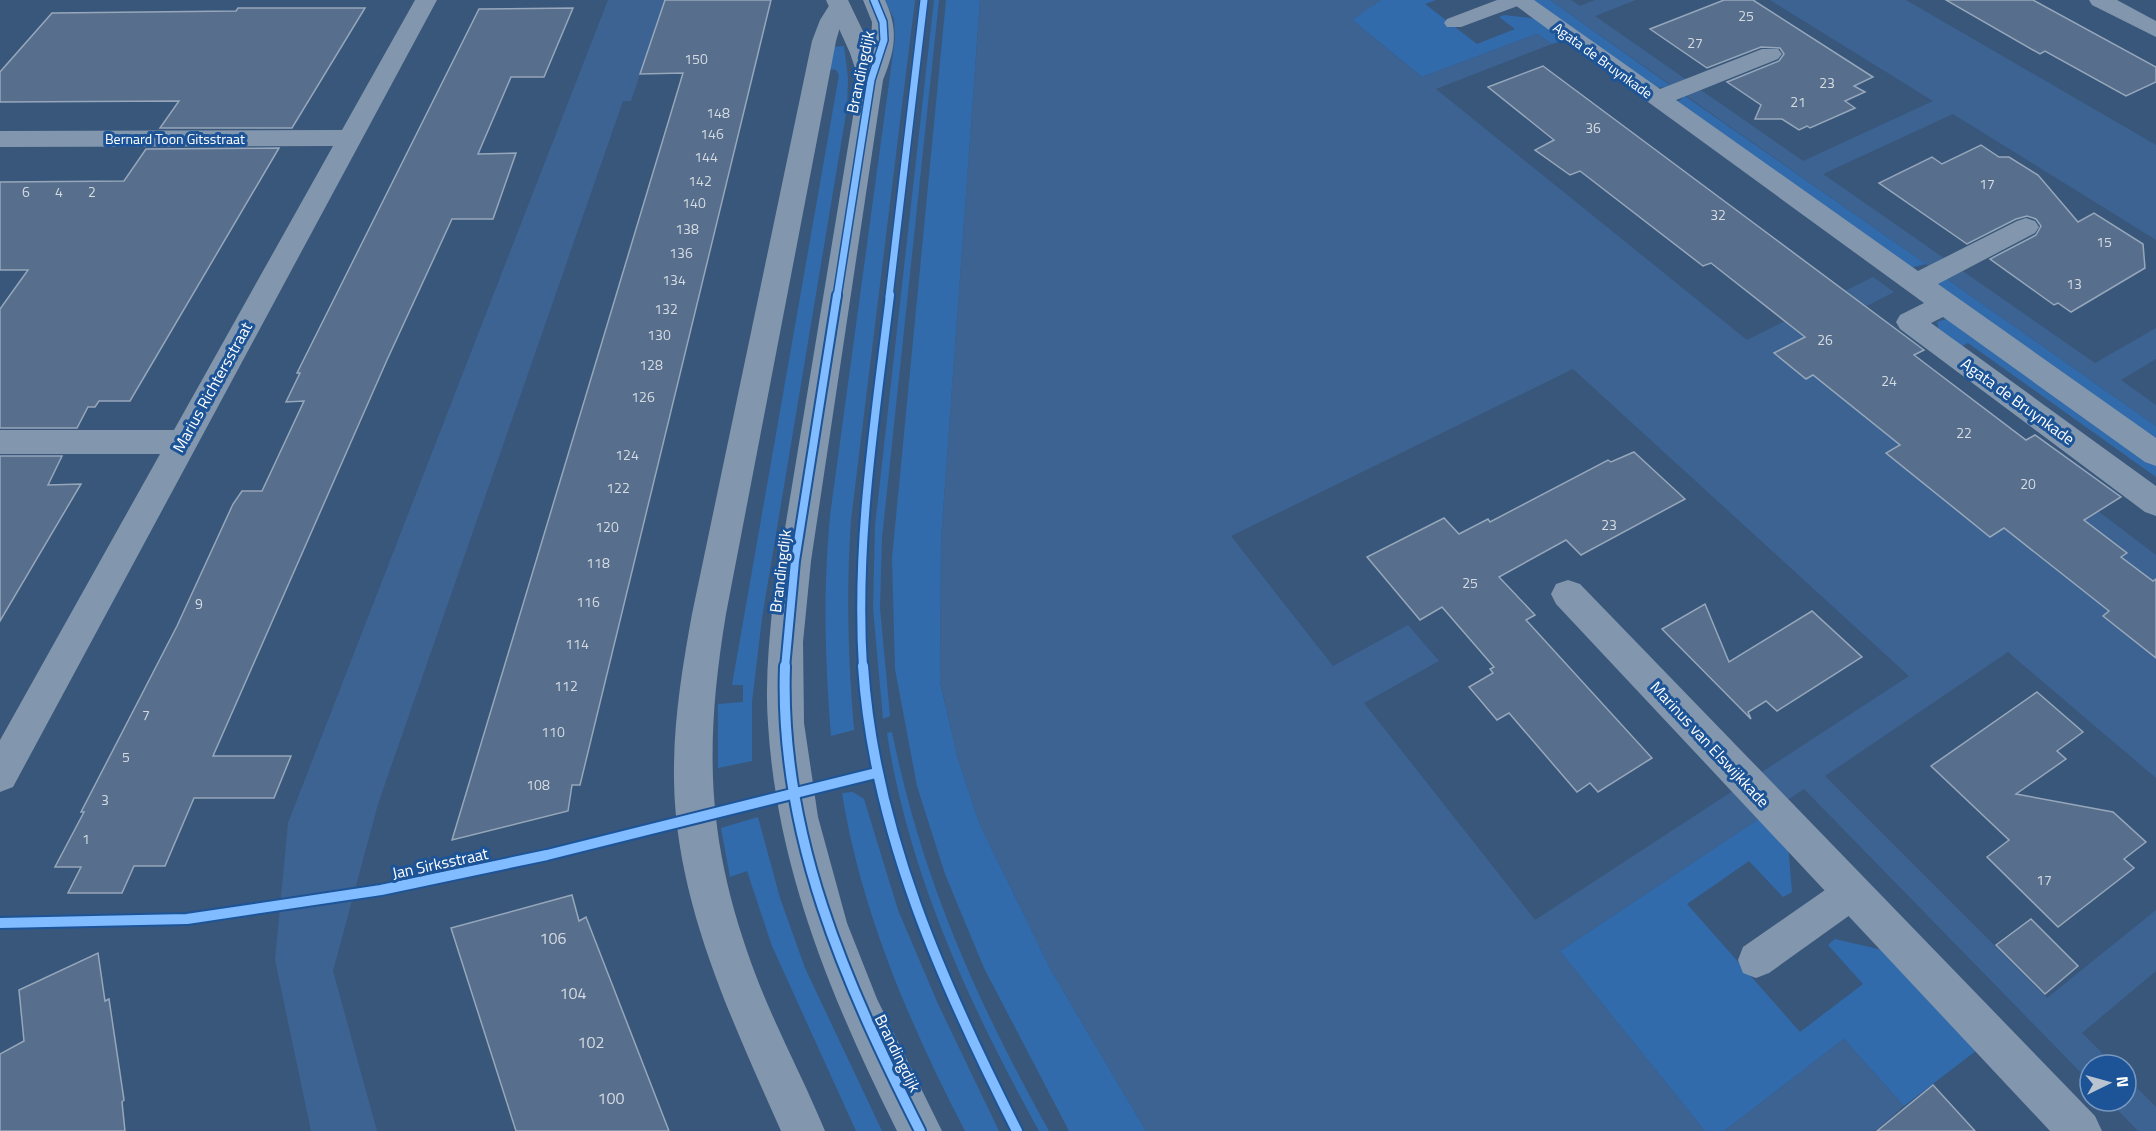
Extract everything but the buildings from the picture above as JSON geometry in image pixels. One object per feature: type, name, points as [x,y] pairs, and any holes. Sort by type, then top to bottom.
[{"type":"street","name":"Marius Richtersstraat","points":[[0,775],[426,0]]},
{"type":"street","name":"Brandingdijk","points":[[874,0],[883,17],[885,38],[871,80],[797,549],[786,646],[787,726],[790,763],[803,830],[833,939],[863,1016],[920,1131]]},
{"type":"street","name":"Agata de Bruynkade","points":[[1517,0],[1662,97],[1922,280],[1944,304],[2156,454]]},
{"type":"street","points":[[2100,0],[2149,20]]},
{"type":"street","name":"Brandingdijk","points":[[839,3],[862,53],[871,80]]},
{"type":"street","name":"Brandingdijk","points":[[803,1131],[743,999],[719,931],[699,849],[692,788],[692,756],[700,670],[752,399],[825,34],[839,3]]},
{"type":"street","name":"Agata de Bruynkade","points":[[1662,97],[1770,54]]},
{"type":"street","name":"Bernard Toon Gitsstraat","points":[[0,139],[350,138]]},
{"type":"street","points":[[1922,280],[2026,227]]},
{"type":"street","name":"Agata de Bruynkade","points":[[1944,304],[1910,322],[2156,503]]},
{"type":"street","points":[[0,442],[182,442]]},
{"type":"street","name":"Marinus van Elswijkkade","points":[[1568,594],[2080,1131]]},
{"type":"lane","name":"Agata de Bruynkade","points":[[1454,22],[1517,0]]},
{"type":"lane","points":[[1756,960],[1851,893]]},
{"type":"shaded area","points":[[608,0],[665,0],[631,101],[623,101],[378,804],[333,971],[377,1131],[311,1131],[275,960],[288,823]]},
{"type":"shaded area","points":[[885,0],[915,0],[851,520],[848,625],[854,730],[831,736],[826,626],[826,572],[830,516],[895,39],[894,19]]},
{"type":"shaded area","points":[[934,0],[939,0],[882,538],[880,608],[890,716],[883,719],[873,608],[875,526]]},
{"type":"shaded area","points":[[946,0],[980,0],[941,541],[940,682],[958,759],[980,825],[1051,970],[1146,1131],[1069,1131],[984,968],[945,874],[917,786],[895,669],[892,558]]},
{"type":"shaded area","points":[[980,0],[1381,0],[1352,20],[1422,77],[1537,34],[1552,44],[1436,89],[1747,340],[1873,277],[1894,292],[1843,318],[2156,555],[2156,778],[2008,652],[1825,776],[2047,998],[2156,910],[2156,971],[2082,1033],[2102,1053],[2078,1053],[2078,1070],[1804,789],[1560,951],[1705,1131],[1146,1131],[1051,970],[980,825],[958,759],[940,681],[941,541]],"holes":[[[1573,369],[1909,676],[1535,920],[1364,703],[1439,661],[1408,625],[1333,666],[1231,536]]]},
{"type":"shaded area","points":[[1381,0],[1436,0],[1425,4],[1477,44],[1515,29],[1499,17],[1504,15],[1538,19],[1566,39],[1552,44],[1537,34],[1422,77],[1351,19]]},
{"type":"shaded area","points":[[1532,0],[1550,0],[1671,86],[1657,88]]},
{"type":"shaded area","points":[[1550,0],[1571,0],[1580,6],[1595,0],[1636,0],[1595,16],[1803,161],[1933,101],[1770,0],[1906,0],[2156,145],[2156,240],[1953,114],[1823,174],[2095,363],[2156,328],[2156,359],[2121,380],[2156,405],[2156,426]]},
{"type":"shaded area","points":[[844,46],[848,78],[847,108],[762,618],[752,702],[752,761],[718,768],[718,704],[743,702],[743,685],[732,685],[839,75],[836,70],[829,69],[832,47]]},
{"type":"shaded area","points":[[1685,96],[1926,264],[1910,268],[1677,102]]},
{"type":"shaded area","points":[[1944,277],[2156,426],[2156,443],[1936,287]]},
{"type":"shaded area","points":[[1949,318],[2156,463],[2156,477],[1968,343],[1961,347],[1939,330],[1937,322]]},
{"type":"shaded area","points":[[892,732],[919,838],[954,938],[998,1034],[1049,1131],[1039,1131],[989,1036],[945,938],[910,838],[887,733]]},
{"type":"shaded area","points":[[853,792],[864,799],[898,910],[938,1004],[999,1131],[965,1131],[907,1009],[875,924],[850,837],[842,793]]},
{"type":"shaded area","points":[[1763,816],[1788,843],[1792,892],[1783,897],[1749,861],[1687,904],[1800,1032],[1863,984],[1828,945],[1835,939],[1891,952],[1981,1047],[1904,1106],[1844,1039],[1724,1131],[1705,1131],[1560,951]]},
{"type":"shaded area","points":[[758,817],[780,898],[805,968],[882,1131],[856,1131],[772,946],[747,871],[730,877],[721,828]]},
{"type":"shaded area","points":[[1844,1039],[1904,1106],[1875,1131],[1724,1131]]},
{"type":"shaded area","points":[[2138,1089],[2156,1107],[2156,1131],[2138,1131],[2121,1113],[2138,1113]]},
{"type":"cycle path","points":[[874,0],[883,22],[884,40],[871,80],[795,561],[786,642],[786,723],[790,764],[800,817],[827,923],[862,1014],[920,1131]]},
{"type":"cycle path","points":[[924,0],[862,531],[860,612],[865,690],[877,767],[895,842],[919,916],[948,988],[1017,1131]]},
{"type":"cycle path","name":"Jan Sirksstraat","points":[[0,923],[134,922],[187,919],[381,890],[464,874],[629,836],[876,773]]}]
